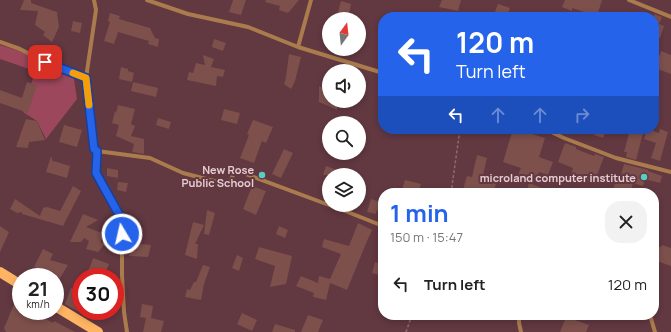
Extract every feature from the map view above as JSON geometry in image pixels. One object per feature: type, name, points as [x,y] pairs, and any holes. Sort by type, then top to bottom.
[{"type":"main road","points":[[0,272],[12,279]]},
{"type":"main road","points":[[64,311],[98,332]]},
{"type":"street","points":[[94,0],[96,10],[86,78],[94,149],[97,151],[96,173],[122,220],[122,282],[127,332]]},
{"type":"street","points":[[147,0],[188,14],[248,27],[298,47],[378,71]]},
{"type":"street","points":[[298,47],[311,0]]},
{"type":"street","points":[[629,0],[659,12]]},
{"type":"street","points":[[659,12],[671,17]]},
{"type":"street","points":[[0,42],[20,49],[53,66],[86,78]]},
{"type":"street","points":[[556,134],[616,158],[671,172]]},
{"type":"street","points":[[97,151],[150,158],[183,173],[229,185],[235,170],[322,202]]},
{"type":"street","points":[[347,212],[378,224]]},
{"type":"street","points":[[519,320],[521,332]]},
{"type":"street","points":[[651,320],[655,332]]},
{"type":"path","points":[[453,188],[459,134]]},
{"type":"path","points":[[406,332],[410,320]]},
{"type":"shaded area","points":[[0,45],[32,55],[35,68],[38,59],[73,73],[77,99],[46,139],[37,121],[23,112],[35,71],[0,59]]},
{"type":"building","points":[[24,0],[31,0],[31,3],[57,12],[59,27],[52,42],[43,35],[45,32],[35,25],[38,11],[20,10]]},
{"type":"building","points":[[233,0],[246,0],[241,15],[229,12]]},
{"type":"building","points":[[266,0],[299,0],[288,13],[279,10],[280,6],[265,2]]},
{"type":"building","points":[[442,0],[461,0],[458,11],[439,7]]},
{"type":"building","points":[[565,0],[602,0],[598,12],[584,12],[572,8],[572,11],[562,7]]},
{"type":"building","points":[[341,1],[351,4],[349,12],[338,12]]},
{"type":"building","points":[[498,4],[510,8],[509,12],[495,12]]},
{"type":"building","points":[[110,13],[120,16],[119,19],[150,28],[155,38],[159,39],[158,47],[148,44],[149,41],[118,32],[114,44],[104,41],[110,22],[108,21]]},
{"type":"building","points":[[659,16],[662,17],[659,24]]},
{"type":"building","points":[[73,21],[82,23],[80,33],[71,31]]},
{"type":"building","points":[[659,24],[664,26],[659,38]]},
{"type":"building","points":[[214,39],[226,43],[223,51],[212,47]]},
{"type":"building","points":[[661,51],[671,55],[671,74],[659,70],[659,57]]},
{"type":"building","points":[[289,54],[301,57],[295,81],[291,89],[284,84]]},
{"type":"building","points":[[203,55],[214,59],[211,67],[225,70],[223,77],[217,76],[216,86],[187,80],[189,72],[193,73],[196,63],[205,65]]},
{"type":"building","points":[[121,67],[134,73],[132,82],[119,79]]},
{"type":"building","points":[[27,82],[37,85],[28,113],[0,103],[0,90],[22,98]]},
{"type":"building","points":[[133,82],[158,88],[156,97],[131,91]]},
{"type":"building","points":[[319,86],[322,87],[322,103],[317,101],[319,101]]},
{"type":"building","points":[[118,105],[135,109],[131,124],[135,126],[131,136],[144,139],[144,154],[132,152],[134,144],[116,136],[119,125],[112,123]]},
{"type":"building","points":[[224,109],[240,113],[237,124],[221,120]]},
{"type":"building","points":[[158,118],[171,122],[169,129],[156,125]]},
{"type":"building","points":[[26,119],[37,121],[45,140],[29,142],[28,148],[16,147]]},
{"type":"building","points":[[253,120],[273,127],[266,143],[262,141],[254,163],[240,158]]},
{"type":"building","points":[[64,125],[82,130],[77,147],[59,142]]},
{"type":"building","points":[[660,129],[668,132],[660,161],[651,158],[656,143],[644,139],[646,134],[659,134]]},
{"type":"building","points":[[511,134],[532,134],[545,138],[539,157],[553,162],[548,175],[539,172],[536,181],[518,175],[521,168],[503,162]]},
{"type":"building","points":[[594,134],[604,134],[603,138]]},
{"type":"building","points":[[629,134],[643,134],[636,160],[626,157],[627,152],[624,152]]},
{"type":"building","points":[[565,143],[594,156],[595,154],[604,157],[594,183],[571,174],[573,168],[558,162]]},
{"type":"building","points":[[284,149],[293,153],[281,178],[272,174]]},
{"type":"building","points":[[477,155],[487,158],[482,179],[496,184],[495,188],[463,188],[467,176],[472,177]]},
{"type":"building","points":[[51,156],[53,162],[54,161],[70,166],[67,178],[46,172]]},
{"type":"building","points":[[624,164],[648,170],[662,176],[660,183],[645,179],[643,186],[633,183],[632,188],[614,188],[616,180],[619,181]]},
{"type":"building","points":[[107,168],[118,170],[118,178],[107,176]]},
{"type":"building","points":[[405,180],[421,184],[420,188],[403,188]]},
{"type":"building","points":[[118,182],[128,183],[126,192],[117,190]]},
{"type":"building","points":[[529,183],[542,188],[528,188]]},
{"type":"building","points":[[73,186],[81,191],[63,226],[22,214],[22,212],[17,213],[10,209],[15,199],[40,216],[43,208],[47,207],[60,211]]},
{"type":"building","points":[[252,186],[266,191],[256,215],[243,209]]},
{"type":"building","points":[[371,199],[378,201],[378,210],[376,214],[367,212]]},
{"type":"building","points":[[207,210],[215,213],[209,235],[204,234]]},
{"type":"building","points":[[83,214],[98,220],[86,227],[102,233],[101,242],[105,244],[98,252],[86,249],[89,241],[84,238],[81,242],[70,242]]},
{"type":"building","points":[[130,221],[139,223],[137,232],[127,229]]},
{"type":"building","points":[[193,222],[204,225],[195,244],[198,244],[197,259],[185,255]]},
{"type":"building","points":[[358,223],[372,230],[347,290],[330,283],[326,300],[313,297],[314,293],[296,286],[301,276],[318,283],[319,276],[330,279],[341,254],[322,247],[324,239],[349,246]]},
{"type":"building","points":[[0,226],[9,232],[0,252]]},
{"type":"building","points":[[279,226],[288,230],[285,238],[276,234]]},
{"type":"building","points":[[130,243],[151,245],[148,257],[129,256]]},
{"type":"building","points":[[662,245],[671,248],[671,266],[659,262],[659,247],[661,247]]},
{"type":"building","points":[[259,247],[292,256],[286,284],[270,287],[275,266],[255,259]]},
{"type":"building","points":[[43,249],[53,254],[50,260],[68,265],[64,272],[64,268],[34,267]]},
{"type":"building","points":[[237,255],[243,258],[239,271],[232,268]]},
{"type":"building","points":[[93,258],[109,264],[107,268],[89,268]]},
{"type":"building","points":[[375,262],[378,263],[378,275],[372,273]]},
{"type":"building","points":[[203,265],[210,267],[204,284],[201,300],[185,297],[187,289],[190,290],[194,282],[196,282]]},
{"type":"building","points":[[71,288],[72,308],[65,304]]},
{"type":"building","points":[[142,304],[153,306],[151,318],[164,321],[161,332],[143,332],[146,318],[140,317]]},
{"type":"building","points":[[12,309],[12,320],[48,320],[53,323],[54,321],[75,332],[6,332],[4,328]]},
{"type":"building","points":[[242,313],[257,320],[252,331],[237,324]]},
{"type":"building","points":[[308,315],[323,320],[318,332],[301,332]]},
{"type":"building","points":[[565,320],[575,320],[589,325],[586,332],[560,332]]},
{"type":"building","points":[[275,324],[295,330],[295,332],[272,332]]},
{"type":"slow traffic","points":[[73,73],[86,78],[89,105]]},
{"type":"place","name":"New Rose Public School","points":[[262,175]]},
{"type":"place","name":"microland computer institute","points":[[644,177]]},
{"type":"route","points":[[45,62],[86,78],[94,149],[97,151],[96,173],[122,220],[122,234]]}]
